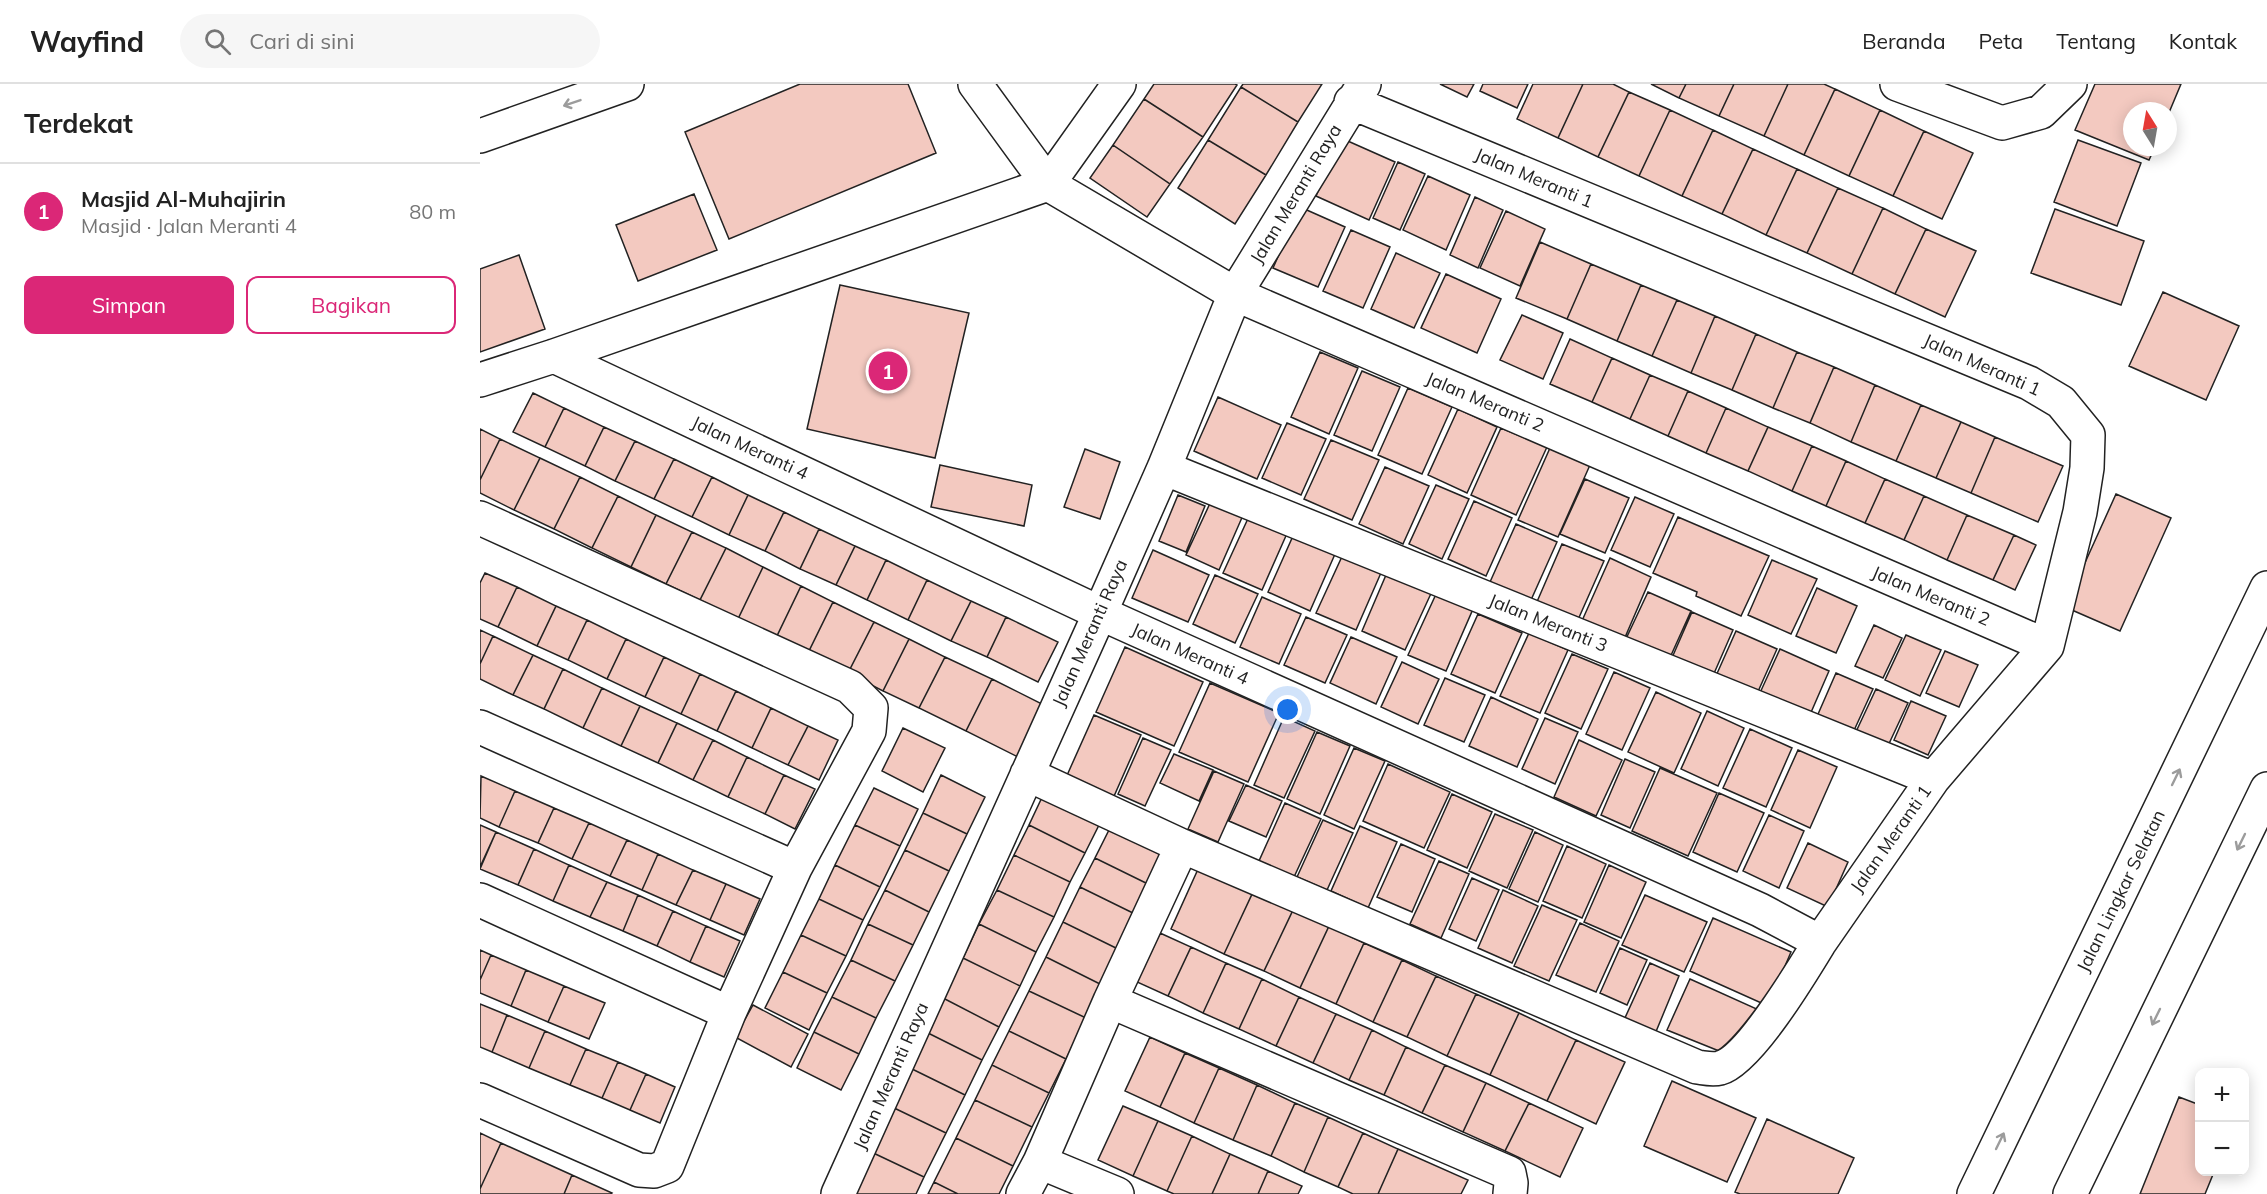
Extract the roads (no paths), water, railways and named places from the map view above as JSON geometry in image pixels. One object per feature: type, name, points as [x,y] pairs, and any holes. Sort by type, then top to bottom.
[{"type":"main road","points":[[480,136],[627,84]]},
{"type":"main road","name":"Jalan Meranti 2","points":[[975,84],[1048,184],[1235,294],[2047,646]]},
{"type":"main road","points":[[480,380],[1048,184],[1119,84]]},
{"type":"main road","points":[[1897,84],[2002,123],[2040,112],[2070,84]]},
{"type":"main road","name":"Jalan Meranti Raya","points":[[838,1194],[1164,468],[1235,294],[1358,93]]},
{"type":"main road","name":"Jalan Meranti 1","points":[[1027,774],[1182,846],[1697,1067],[1721,1068],[1739,1057],[1800,975],[1820,942],[1933,779],[2047,646],[2080,512],[2087,468],[2088,435],[2061,402],[2018,378],[1358,93]]},
{"type":"main road","name":"Jalan Meranti 4","points":[[554,356],[1100,613],[1667,867],[1760,910],[1820,942]]},
{"type":"main road","name":"Jalan Meranti 3","points":[[1164,468],[1933,779]]},
{"type":"main road","points":[[480,518],[850,687],[871,708],[870,731],[795,868],[729,1013],[667,1166],[654,1171],[639,1170],[480,1100]]},
{"type":"main road","name":"Jalan Lingkar Selatan","points":[[1974,1194],[2267,588]]},
{"type":"main road","points":[[480,728],[795,868]]},
{"type":"main road","points":[[2070,1194],[2267,789]]},
{"type":"main road","points":[[1023,1194],[1040,1162],[1110,1001],[1182,846]]},
{"type":"main road","points":[[480,900],[729,1013]]},
{"type":"main road","points":[[1110,1001],[1509,1173],[1510,1194]]},
{"type":"main road","points":[[1040,1162],[1117,1194]]},
{"type":"place","name":"Masjid Al-Muhajirin","points":[[888,371]]}]
